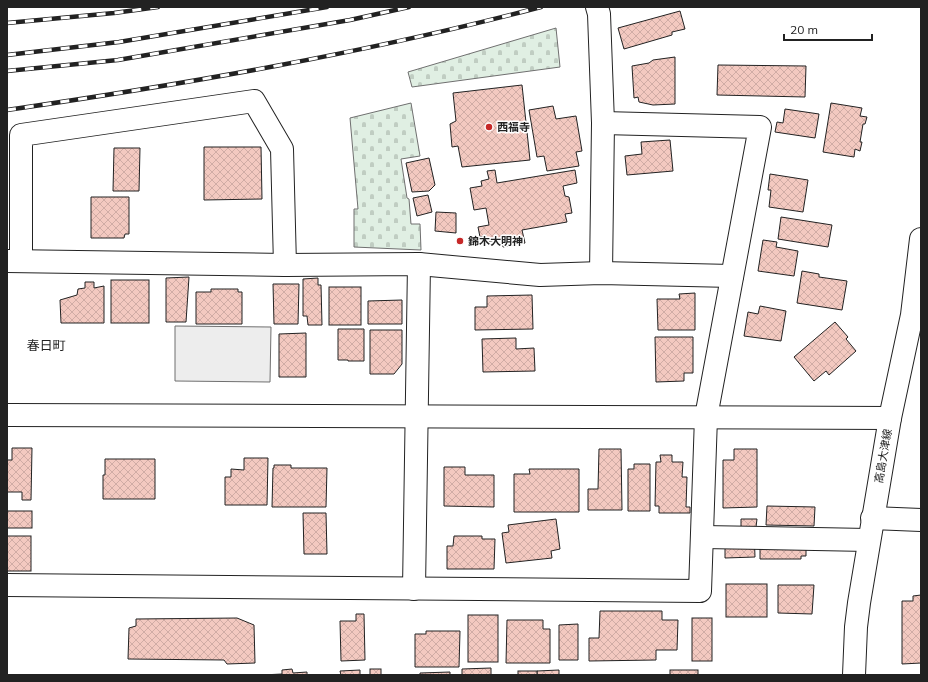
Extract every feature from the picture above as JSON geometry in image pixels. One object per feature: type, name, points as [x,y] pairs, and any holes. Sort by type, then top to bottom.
[{"type":"street","points":[[598,10],[604,123],[601,273]]},
{"type":"street","points":[[285,265],[282,149],[254,101],[21,135],[14,261],[285,265],[419,264],[540,275],[601,273],[732,276]]},
{"type":"street","points":[[7,585],[700,591],[706,417],[760,126],[604,123]]},
{"type":"street","name":"高島大津線","points":[[854,675],[856,627],[868,540],[890,418],[912,315],[921,239]]},
{"type":"street","points":[[414,589],[419,264]]},
{"type":"street","points":[[7,415],[416,415],[890,418]]},
{"type":"street","points":[[872,518],[921,520]]},
{"type":"street","points":[[702,537],[868,540]]},
{"type":"green space","points":[[556,28],[560,67],[412,87],[408,72]]},
{"type":"green space","points":[[411,103],[420,156],[401,159],[407,198],[409,199],[411,224],[420,224],[421,250],[354,247],[354,209],[358,209],[350,118]]},
{"type":"shaded area","points":[[175,326],[271,327],[270,382],[175,381]]},
{"type":"building","points":[[680,11],[685,29],[672,32],[672,35],[624,49],[618,28]]},
{"type":"building","points":[[675,57],[675,104],[653,105],[639,102],[638,97],[634,98],[632,66],[649,63],[653,60]]},
{"type":"building","points":[[718,65],[806,66],[805,97],[717,95]]},
{"type":"building","points":[[522,85],[530,160],[462,167],[458,146],[452,147],[450,124],[456,121],[453,93]]},
{"type":"building","points":[[831,103],[862,108],[860,116],[867,117],[865,124],[863,124],[860,151],[855,149],[854,157],[823,152]]},
{"type":"building","points":[[553,106],[556,119],[576,116],[582,151],[576,152],[579,166],[547,171],[544,156],[537,157],[529,110]]},
{"type":"building","points":[[785,109],[819,114],[815,138],[775,132],[777,122],[783,123]]},
{"type":"building","points":[[670,140],[673,171],[627,175],[625,156],[642,154],[641,142]]},
{"type":"building","points":[[204,147],[261,147],[262,199],[204,200]]},
{"type":"building","points":[[114,148],[140,148],[139,191],[113,191]]},
{"type":"building","points":[[429,158],[435,185],[429,191],[412,192],[406,163]]},
{"type":"building","points":[[495,170],[497,183],[575,170],[577,183],[563,186],[565,196],[569,197],[572,213],[565,214],[567,222],[522,230],[525,243],[503,247],[502,240],[487,242],[485,236],[480,237],[478,227],[489,225],[486,208],[474,210],[470,188],[482,186],[481,181],[489,179],[487,171]]},
{"type":"building","points":[[770,174],[808,180],[803,212],[769,207],[771,190],[768,190]]},
{"type":"building","points":[[428,195],[432,212],[417,216],[413,198]]},
{"type":"building","points":[[91,197],[129,197],[129,234],[125,234],[124,238],[91,238]]},
{"type":"building","points":[[436,212],[456,213],[456,233],[435,231]]},
{"type":"building","points":[[781,217],[832,225],[828,247],[778,239]]},
{"type":"building","points":[[763,240],[777,242],[776,247],[798,251],[794,276],[758,271]]},
{"type":"building","points":[[802,271],[819,274],[819,277],[847,281],[842,310],[797,303]]},
{"type":"building","points":[[189,277],[186,322],[166,322],[166,278]]},
{"type":"building","points":[[318,278],[318,285],[321,285],[322,325],[308,325],[307,316],[303,316],[303,279]]},
{"type":"building","points":[[111,280],[149,280],[149,323],[111,323]]},
{"type":"building","points":[[85,282],[94,282],[94,288],[104,286],[104,323],[61,323],[60,300],[77,295],[78,289],[85,288]]},
{"type":"building","points":[[273,284],[299,284],[298,324],[274,324]]},
{"type":"building","points":[[329,287],[361,287],[361,325],[329,325]]},
{"type":"building","points":[[211,289],[238,289],[238,292],[242,292],[242,324],[196,324],[196,292],[211,292]]},
{"type":"building","points":[[695,293],[695,330],[658,330],[657,299],[680,299],[679,294]]},
{"type":"building","points":[[532,295],[533,329],[475,330],[475,307],[487,307],[487,296]]},
{"type":"building","points":[[402,300],[402,324],[368,324],[368,301]]},
{"type":"building","points":[[760,306],[786,311],[781,341],[744,336],[748,312],[758,314]]},
{"type":"building","points":[[835,322],[848,337],[846,339],[856,351],[829,375],[826,371],[814,381],[794,357]]},
{"type":"building","points":[[338,329],[364,329],[364,361],[338,360]]},
{"type":"building","points":[[370,330],[402,330],[402,364],[394,374],[370,374]]},
{"type":"building","points":[[306,333],[306,377],[279,377],[279,334]]},
{"type":"building","points":[[655,337],[693,337],[693,373],[684,373],[684,381],[656,382]]},
{"type":"building","points":[[516,338],[516,349],[534,348],[535,371],[483,372],[482,339]]},
{"type":"building","points":[[12,448],[32,448],[31,500],[22,500],[22,492],[7,492],[7,460],[12,460]]},
{"type":"building","points":[[599,449],[621,449],[622,510],[588,510],[588,489],[598,489]]},
{"type":"building","points":[[734,449],[757,449],[757,507],[723,508],[723,460],[734,460]]},
{"type":"building","points":[[660,455],[672,455],[672,462],[683,462],[682,477],[687,477],[686,507],[690,507],[690,513],[659,513],[659,506],[655,506],[656,462],[661,462]]},
{"type":"building","points":[[244,458],[268,458],[267,505],[225,505],[225,477],[231,477],[231,469],[244,470]]},
{"type":"building","points":[[105,459],[155,459],[155,499],[103,499]]},
{"type":"building","points":[[634,464],[650,464],[650,511],[628,511],[628,469],[634,469]]},
{"type":"building","points":[[274,465],[291,465],[291,468],[327,468],[326,507],[272,507]]},
{"type":"building","points":[[444,467],[465,467],[465,475],[494,475],[494,507],[444,506]]},
{"type":"building","points":[[529,469],[579,469],[579,512],[514,512],[514,474],[530,474]]},
{"type":"building","points":[[767,506],[815,507],[814,526],[766,525]]},
{"type":"building","points":[[7,511],[32,511],[32,528],[7,528]]},
{"type":"building","points":[[303,513],[326,513],[327,554],[304,554]]},
{"type":"building","points":[[556,519],[560,549],[551,551],[552,558],[506,563],[502,533],[509,532],[508,525]]},
{"type":"building","points":[[741,519],[757,519],[756,527],[741,527]]},
{"type":"building","points":[[725,529],[754,529],[755,557],[725,558]]},
{"type":"building","points":[[760,532],[806,544],[806,556],[801,556],[801,559],[760,559]]},
{"type":"building","points":[[7,536],[31,536],[31,571],[7,571]]},
{"type":"building","points":[[454,536],[482,536],[482,539],[495,539],[494,569],[447,569],[447,546],[453,546]]},
{"type":"building","points":[[726,584],[767,584],[767,617],[726,617]]},
{"type":"building","points":[[778,585],[814,585],[812,614],[778,613]]},
{"type":"building","points":[[921,595],[921,663],[902,664],[902,601],[913,601],[913,596]]},
{"type":"building","points":[[600,611],[662,611],[662,620],[678,620],[677,650],[656,650],[656,660],[589,661],[589,638],[599,638]]},
{"type":"building","points":[[356,614],[364,614],[365,660],[341,661],[340,621],[356,621]]},
{"type":"building","points":[[468,615],[498,615],[498,662],[468,662]]},
{"type":"building","points":[[237,618],[254,625],[255,663],[227,664],[224,660],[128,659],[129,628],[136,626],[136,619]]},
{"type":"building","points":[[692,618],[712,618],[712,661],[692,661]]},
{"type":"building","points":[[507,620],[543,620],[543,629],[550,629],[550,663],[506,663]]},
{"type":"building","points":[[578,624],[578,660],[559,660],[559,625]]},
{"type":"building","points":[[426,631],[460,631],[459,667],[415,667],[415,634],[426,634]]},
{"type":"building","points":[[491,668],[491,675],[462,675],[462,669]]},
{"type":"building","points":[[292,669],[293,673],[307,672],[307,675],[262,675],[282,674],[282,670]]},
{"type":"building","points":[[370,669],[381,669],[381,675],[370,675]]},
{"type":"building","points":[[360,670],[360,675],[341,675],[340,671]]},
{"type":"building","points":[[559,670],[559,675],[537,675],[537,671]]},
{"type":"building","points":[[670,670],[698,670],[698,675],[670,675]]},
{"type":"building","points":[[518,671],[537,671],[537,675],[518,675]]},
{"type":"building","points":[[450,672],[450,675],[420,675],[420,673]]},
{"type":"railway","points":[[7,23],[114,13],[158,7]]},
{"type":"railway","points":[[7,55],[119,42],[327,7]]},
{"type":"railway","points":[[7,71],[118,60],[350,20],[409,7]]},
{"type":"railway","points":[[7,110],[276,66],[409,39],[541,7]]},
{"type":"place","name":"西福寺","points":[[489,127]]},
{"type":"place","name":"錦木大明神","points":[[460,241]]},
{"type":"district","name":"春日町","points":[[46,345]]}]
